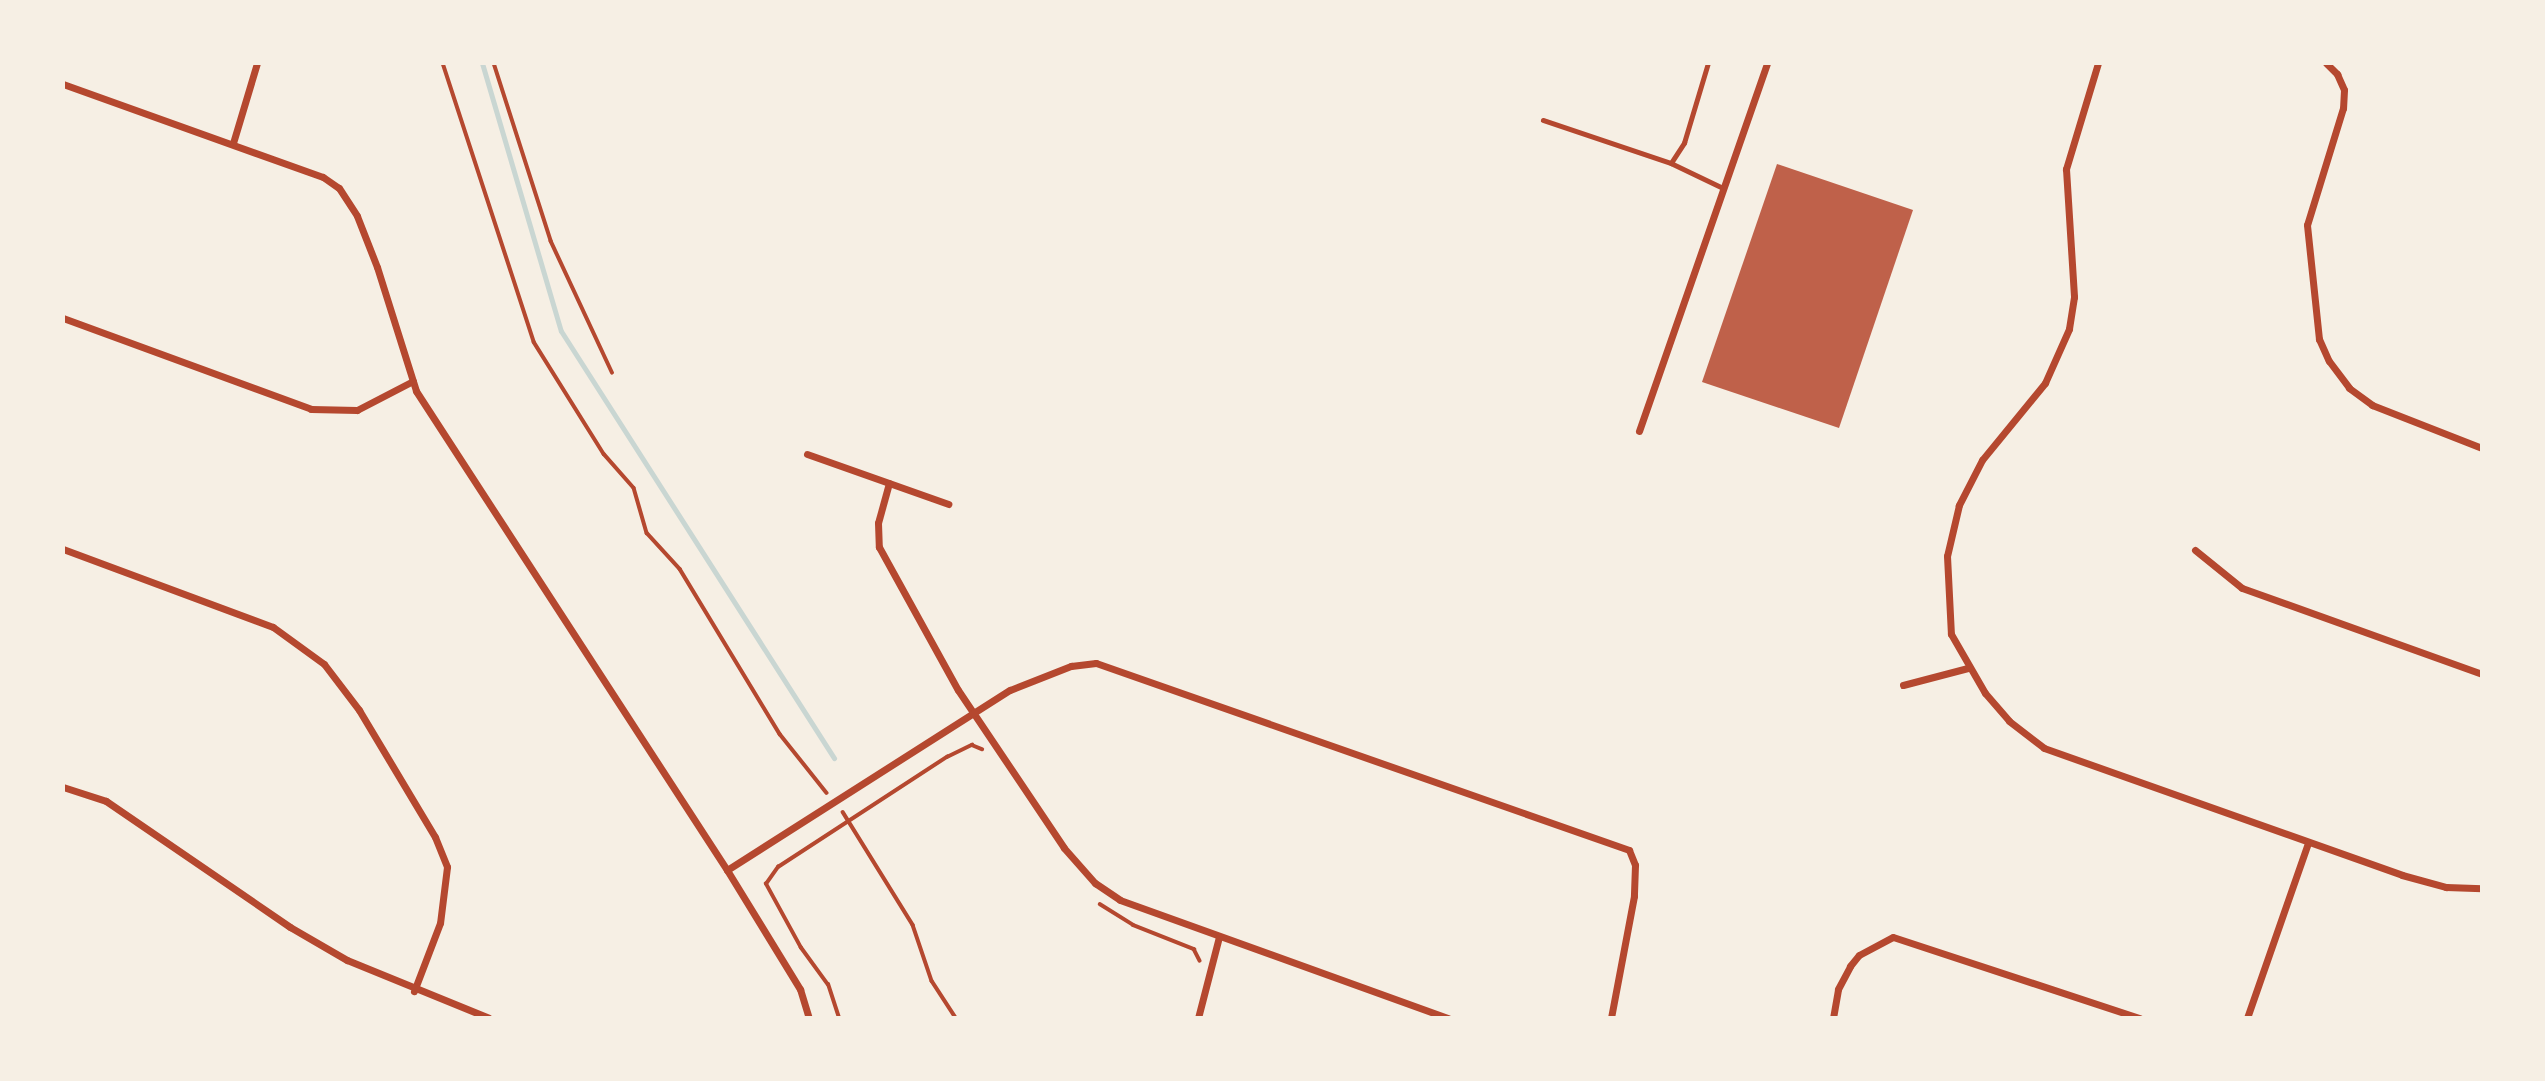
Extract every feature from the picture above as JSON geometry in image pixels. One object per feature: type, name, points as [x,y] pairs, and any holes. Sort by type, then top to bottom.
[{"type":"street","points":[[233,143],[257,63]]},
{"type":"street","points":[[1639,431],[1767,63]]},
{"type":"street","points":[[2098,63],[2066,169],[2074,297],[2068,329],[2045,383],[1969,480],[1947,556],[1951,634],[1968,668],[2009,721],[2044,748],[2308,842],[2446,887],[2482,888]]},
{"type":"street","points":[[2326,63],[2344,90],[2343,108],[2307,225],[2319,338],[2329,361],[2349,388],[2372,405],[2482,448]]},
{"type":"street","points":[[63,84],[233,143],[323,177],[339,188],[357,216],[377,267],[413,381],[533,574],[727,870],[800,989],[809,1018]]},
{"type":"street","points":[[63,318],[312,408],[357,410],[413,381]]},
{"type":"street","points":[[807,454],[948,503]]},
{"type":"street","points":[[889,483],[878,523],[878,547],[973,712],[1064,848],[1096,883],[1120,901],[1448,1018]]},
{"type":"street","points":[[63,549],[273,627],[324,664],[359,710],[435,837],[447,867],[440,923],[414,991]]},
{"type":"street","points":[[2195,550],[2242,588],[2482,674]]},
{"type":"street","points":[[727,870],[837,802],[973,712],[1046,675],[1071,666],[1096,663],[1629,850],[1635,865],[1611,1018]]},
{"type":"street","points":[[1903,685],[1968,668]]},
{"type":"street","points":[[63,787],[106,801],[290,927],[414,991],[489,1018]]},
{"type":"street","points":[[2247,1018],[2308,842]]},
{"type":"street","points":[[1198,1018],[1219,937]]},
{"type":"street","points":[[1833,1018],[1838,989],[1850,966],[1859,955],[1893,937],[2140,1018]]},
{"type":"lane","points":[[1671,163],[1684,143],[1708,63]]},
{"type":"lane","points":[[1543,120],[1671,163],[1723,188]]},
{"type":"path","points":[[443,63],[534,342],[604,454],[634,488],[647,533],[680,569],[780,734],[837,802],[913,925],[932,981],[956,1018]]},
{"type":"path","points":[[494,63],[551,241],[612,372]]},
{"type":"path","points":[[839,1018],[828,985],[801,948],[766,884],[778,867],[947,757],[972,745],[991,753]]},
{"type":"path","points":[[1094,897],[1133,925],[1194,949],[1201,963]]},
{"type":"building","points":[[1777,164],[1913,210],[1839,428],[1702,382]]},
{"type":"waterway","points":[[482,63],[561,331],[834,758]]}]
